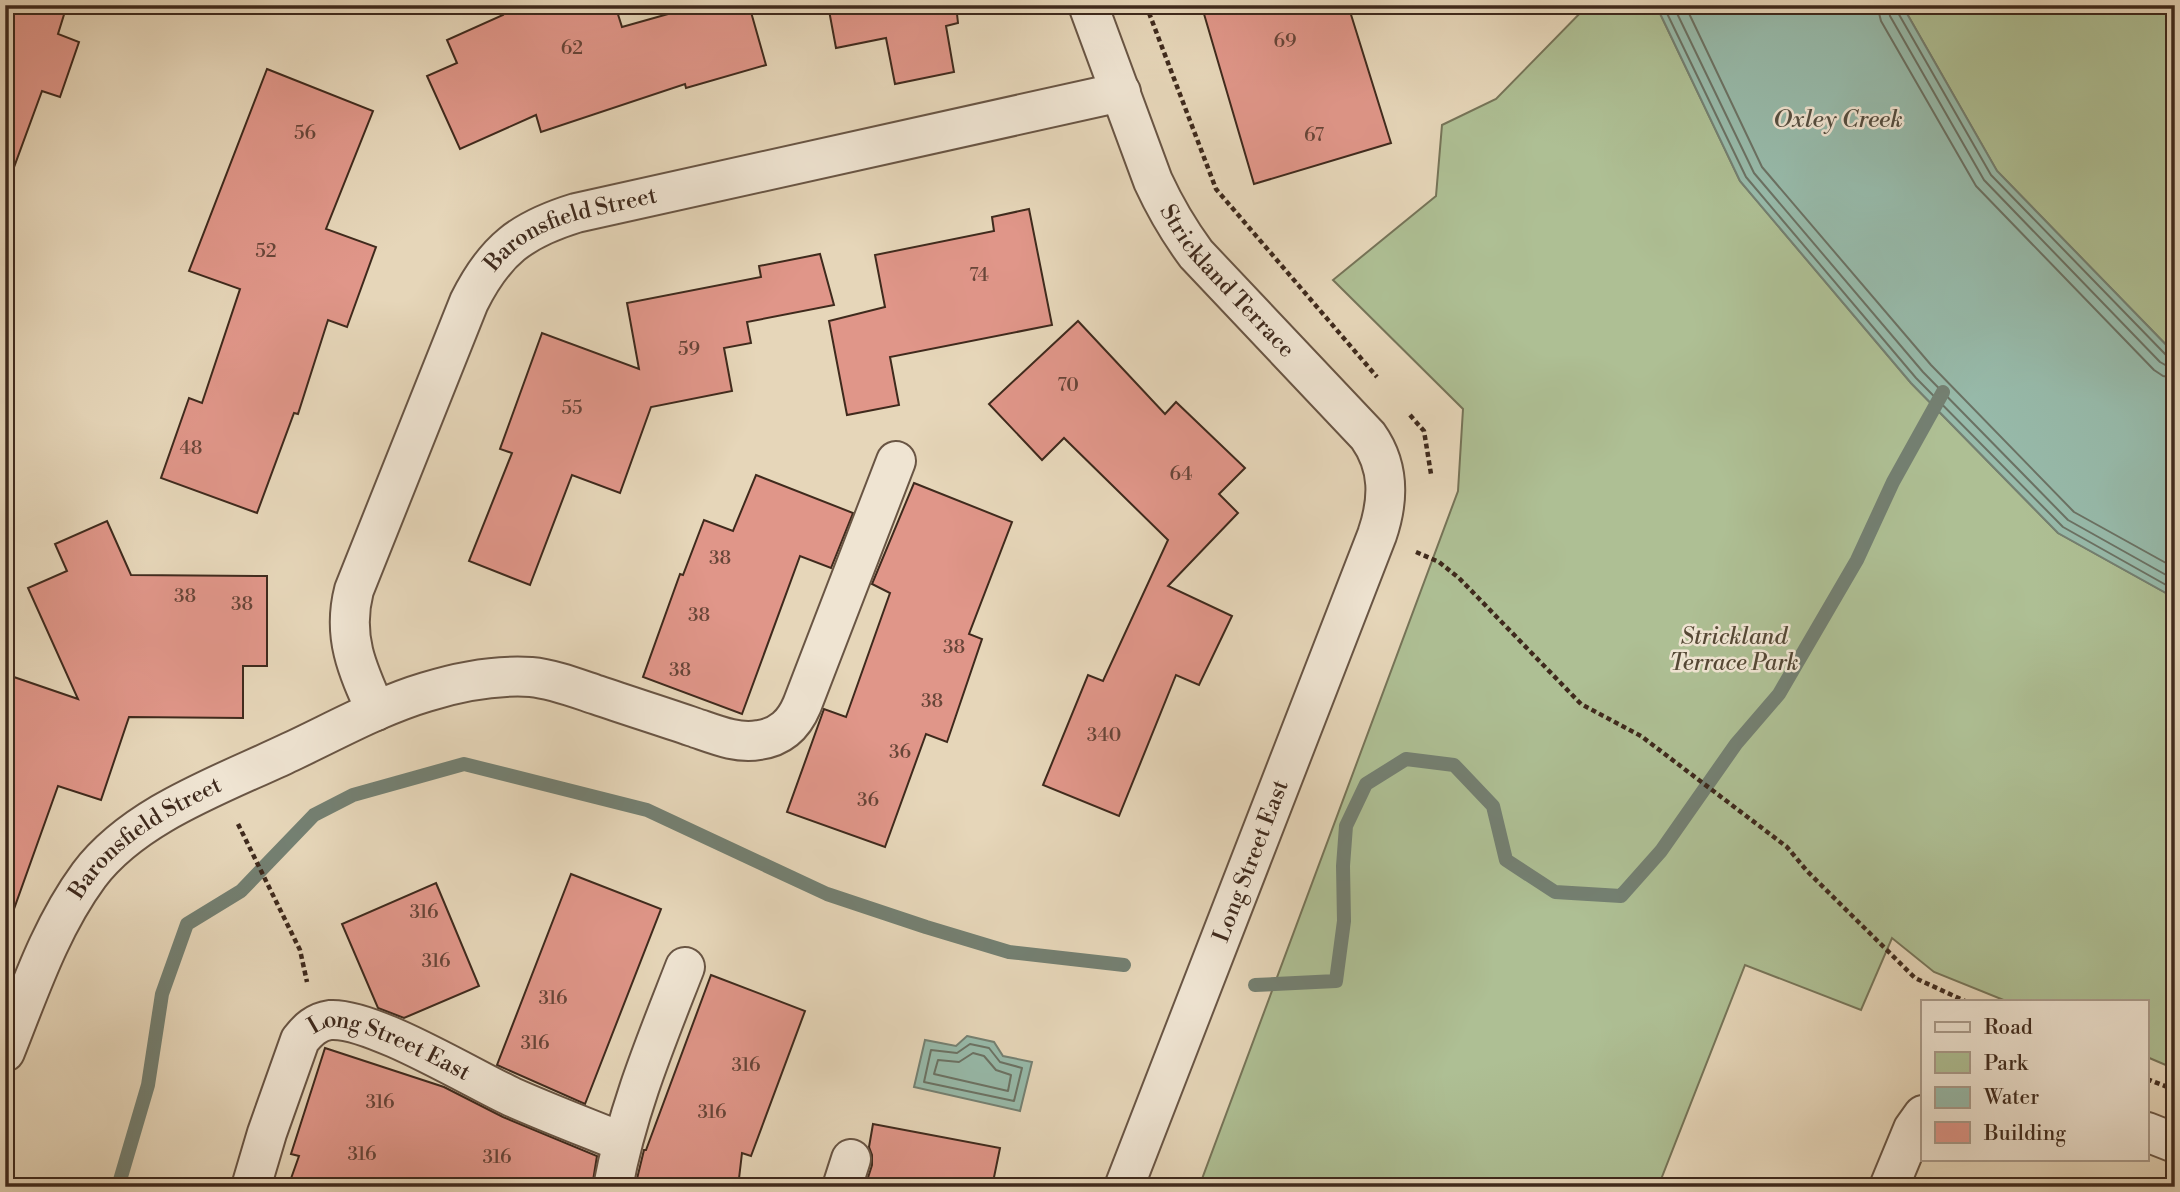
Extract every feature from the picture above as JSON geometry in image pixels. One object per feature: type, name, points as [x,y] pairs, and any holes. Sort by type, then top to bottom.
[{"type":"street","name":"Strickland Terrace","points":[[1088,5],[1153,181],[1185,239],[1196,254],[1368,436],[1377,449],[1385,469],[1387,493],[1383,516],[1391,541]]},
{"type":"street","name":"Baronsfield Street","points":[[376,710],[359,674],[352,649],[349,608],[469,302],[483,275],[501,252],[535,228],[576,213],[1121,92]]},
{"type":"street","name":"Baronsfield Street","points":[[5,1052],[44,953],[66,912],[90,874],[119,845],[145,824],[178,806],[376,710],[426,692],[469,682],[532,677],[562,684],[725,738],[745,741],[772,737],[786,729],[796,719],[896,461]]},
{"type":"street","name":"Long Street East","points":[[1124,1187],[1391,541]]},
{"type":"street","points":[[613,1187],[622,1142],[637,1091],[685,967]]},
{"type":"street","name":"Long Street East","points":[[251,1187],[300,1040],[317,1023],[330,1020],[376,1030],[512,1097],[622,1142]]},
{"type":"street","points":[[1889,1187],[1913,1129],[1921,1118]]},
{"type":"street","points":[[2148,1132],[2175,1143]]},
{"type":"path","points":[[1146,5],[1216,189],[1379,379]]},
{"type":"path","points":[[1406,410],[1424,431],[1432,470],[1430,480]]},
{"type":"path","points":[[1391,541],[1439,562],[1459,578],[1581,704],[1641,736],[1787,847],[1807,871],[1915,978],[1963,1000]]},
{"type":"path","points":[[1409,564],[1415,551]]},
{"type":"path","points":[[234,817],[300,950]]},
{"type":"path","points":[[2148,1079],[2175,1090]]},
{"type":"green space","name":"Strickland Terrace Park","points":[[1588,5],[1656,5],[1740,181],[1911,383],[2058,533],[2175,598],[2175,1069],[2148,1057],[2148,1000],[2004,1000],[1934,972],[1892,938],[1861,1010],[1745,965],[1658,1187],[1199,1187],[1458,491],[1463,409],[1333,280],[1436,196],[1442,125],[1496,99]]},
{"type":"green space","points":[[1902,5],[2175,5],[2175,354],[1997,171]]},
{"type":"water","name":"Oxley Creek","points":[[1656,5],[1902,5],[1997,171],[2175,354],[2175,598],[2058,533],[1911,383],[1740,181]]},
{"type":"water","points":[[967,1036],[994,1042],[1003,1056],[1032,1062],[1020,1111],[914,1087],[925,1040],[956,1046]]},
{"type":"building","points":[[5,5],[67,5],[58,34],[79,42],[60,97],[42,91],[10,178],[5,177]]},
{"type":"building","points":[[500,5],[615,5],[622,27],[700,5],[749,5],[766,65],[686,88],[685,84],[541,132],[536,115],[460,149],[427,76],[457,63],[447,40],[503,15]]},
{"type":"building","points":[[828,5],[956,5],[958,23],[946,26],[954,72],[895,84],[886,38],[836,48]]},
{"type":"building","points":[[1234,5],[1348,5],[1391,143],[1254,184],[1204,14]]},
{"type":"building","points":[[267,69],[373,111],[326,229],[376,247],[347,327],[328,320],[298,414],[294,413],[257,513],[161,478],[189,398],[202,403],[240,289],[189,271]]},
{"type":"building","points":[[1029,209],[1052,325],[890,357],[899,405],[847,415],[829,321],[885,307],[875,255],[994,231],[992,217]]},
{"type":"building","points":[[820,254],[834,305],[747,322],[751,343],[724,348],[732,391],[651,407],[620,493],[572,475],[530,585],[469,561],[512,453],[500,449],[542,333],[639,369],[627,303],[761,277],[759,266]]},
{"type":"building","points":[[1078,321],[1165,414],[1176,402],[1245,468],[1219,494],[1238,513],[1168,586],[1232,616],[1199,685],[1176,675],[1119,816],[1043,785],[1088,675],[1103,681],[1168,540],[1064,438],[1042,460],[989,404]]},
{"type":"building","points":[[756,475],[853,513],[831,568],[800,556],[742,714],[643,677],[680,574],[683,575],[704,520],[733,531]]},
{"type":"building","points":[[914,483],[1012,522],[969,634],[982,639],[947,742],[926,734],[885,847],[787,812],[824,709],[846,717],[890,593],[872,584]]},
{"type":"building","points":[[107,521],[131,575],[267,576],[267,666],[243,666],[243,718],[129,717],[101,800],[58,786],[10,920],[5,919],[5,674],[78,699],[28,588],[67,571],[55,544]]},
{"type":"building","points":[[571,874],[661,909],[585,1104],[497,1065]]},
{"type":"building","points":[[436,883],[479,986],[404,1018],[378,1008],[342,924]]},
{"type":"building","points":[[711,975],[805,1011],[751,1156],[742,1153],[738,1187],[635,1187],[644,1150]]},
{"type":"building","points":[[325,1048],[444,1087],[503,1117],[597,1156],[592,1187],[288,1187],[299,1156],[291,1154]]},
{"type":"building","points":[[873,1124],[1000,1148],[992,1187],[865,1187],[872,1165],[869,1147]]},
{"type":"waterway","points":[[1255,985],[1336,981],[1344,921],[1343,866],[1346,826],[1366,784],[1406,759],[1454,765],[1493,806],[1506,860],[1555,892],[1621,896],[1661,851],[1736,744],[1779,694],[1857,560],[1893,482],[1943,392]]},
{"type":"waterway","points":[[118,1187],[148,1085],[162,994],[187,924],[241,891],[314,815],[353,795],[464,764],[647,810],[827,894],[926,927],[1009,952],[1124,965]]}]
